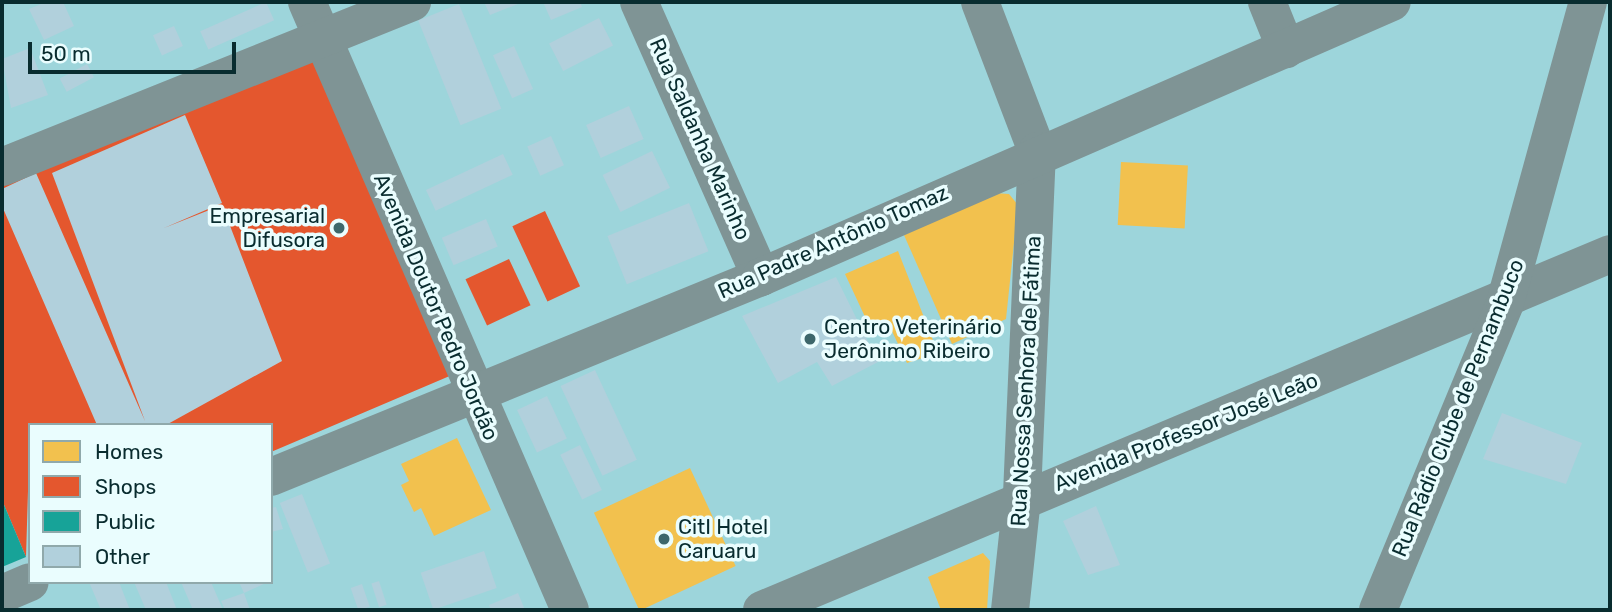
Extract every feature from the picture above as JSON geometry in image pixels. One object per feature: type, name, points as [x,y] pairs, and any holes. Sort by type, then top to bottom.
[{"type":"street","name":"Avenida Doutor Pedro Jordão","points":[[307,2],[471,391],[569,610]]},
{"type":"street","points":[[2,167],[412,2]]},
{"type":"street","name":"Rua Saldanha Marinho","points":[[639,2],[761,277]]},
{"type":"street","points":[[980,2],[1037,151]]},
{"type":"street","points":[[1267,2],[1286,49]]},
{"type":"street","name":"Rua Padre Antônio Tomaz","points":[[273,476],[471,391],[761,277],[1037,151],[1286,49],[1392,2]]},
{"type":"street","name":"Rua Rádio Clube de Pernambuco","points":[[1378,610],[1505,303],[1588,2]]},
{"type":"street","name":"Rua Nossa Senhora de Fátima","points":[[1010,610],[1022,498],[1037,151]]},
{"type":"street","name":"Avenida Professor José Leão","points":[[762,610],[1022,498],[1505,303],[1610,254]]},
{"type":"street","points":[[2,594],[28,583]]},
{"type":"building: Homes","points":[[1121,162],[1188,166],[1185,228],[1118,225]]},
{"type":"building: Homes","points":[[994,193],[1009,194],[1018,205],[1006,319],[952,344],[904,235]]},
{"type":"building: Homes","points":[[898,251],[938,353],[907,363],[890,327],[873,334],[845,274]]},
{"type":"building: Homes","points":[[457,438],[491,510],[434,536],[421,508],[414,512],[401,485],[409,481],[401,464]]},
{"type":"building: Homes","name":"CitI Hotel Caruaru","points":[[690,468],[736,566],[639,610],[594,513]]},
{"type":"building: Homes","points":[[983,553],[990,561],[987,610],[941,610],[928,577]]},
{"type":"building: Shops","points":[[310,45],[452,375],[273,451],[273,423],[28,423],[26,557],[2,500],[2,174]]},
{"type":"building: Shops","points":[[545,211],[580,286],[547,301],[512,226]]},
{"type":"building: Shops","points":[[509,259],[531,305],[487,326],[465,279]]},
{"type":"building: Public","points":[[2,500],[26,557],[2,567]]},
{"type":"building: Other","points":[[46,2],[63,2],[74,26],[44,40],[29,9]]},
{"type":"building: Other","points":[[266,2],[274,20],[208,50],[200,31]]},
{"type":"building: Other","points":[[484,2],[523,2],[490,15]]},
{"type":"building: Other","points":[[543,2],[580,2],[582,7],[551,20]]},
{"type":"building: Other","points":[[459,4],[501,109],[461,125],[418,20]]},
{"type":"building: Other","points":[[599,18],[613,46],[563,71],[549,43]]},
{"type":"building: Other","points":[[174,26],[183,46],[162,55],[153,35]]},
{"type":"building: Other","points":[[514,46],[533,89],[512,98],[493,55]]},
{"type":"building: Other","points":[[30,48],[48,95],[11,108],[2,59]]},
{"type":"building: Other","points":[[87,64],[94,77],[67,92],[60,79]]},
{"type":"building: Other","points":[[629,106],[644,139],[601,158],[586,125]]},
{"type":"building: Other","points":[[185,115],[222,203],[164,228],[222,205],[282,361],[170,423],[96,423],[2,206],[2,189],[36,173],[145,421],[52,173]]},
{"type":"building: Other","points":[[551,136],[564,165],[540,176],[527,147]]},
{"type":"building: Other","points":[[652,151],[670,188],[621,212],[603,175]]},
{"type":"building: Other","points":[[503,154],[513,175],[436,211],[426,190]]},
{"type":"building: Other","points":[[689,203],[708,251],[627,284],[607,236]]},
{"type":"building: Other","points":[[486,219],[498,247],[454,265],[442,238]]},
{"type":"building: Other","name":"Centro Veterinário Jerônimo Ribeiro","points":[[836,277],[878,362],[832,386],[817,362],[778,383],[742,316]]},
{"type":"building: Other","points":[[595,370],[637,460],[602,476],[561,386]]},
{"type":"building: Other","points":[[547,396],[567,439],[537,453],[517,410]]},
{"type":"building: Other","points":[[1502,413],[1582,443],[1566,484],[1483,459]]},
{"type":"building: Other","points":[[580,445],[602,490],[582,500],[560,455]]},
{"type":"building: Other","points":[[302,494],[330,564],[308,573],[280,503]]},
{"type":"building: Other","points":[[1096,506],[1120,565],[1088,575],[1063,521]]},
{"type":"building: Other","points":[[276,507],[283,529],[273,532],[273,508]]},
{"type":"building: Other","points":[[484,551],[497,588],[433,610],[421,573]]},
{"type":"building: Other","points":[[379,581],[387,605],[379,607],[371,583]]},
{"type":"building: Other","points":[[90,584],[120,584],[130,610],[101,610]]},
{"type":"building: Other","points":[[135,584],[167,584],[177,610],[146,610]]},
{"type":"building: Other","points":[[182,584],[212,584],[223,610],[193,610]]},
{"type":"building: Other","points":[[240,584],[264,584],[244,593]]},
{"type":"building: Other","points":[[362,584],[370,607],[358,610],[351,588]]},
{"type":"building: Other","points":[[244,593],[250,610],[225,610],[221,601]]},
{"type":"building: Other","points":[[518,593],[525,610],[491,610],[489,605]]},
{"type":"place","name":"Empresarial Difusora","points":[[339,228]]},
{"type":"place","name":"Centro Veterinário Jerônimo Ribeiro","points":[[810,339]]},
{"type":"place","name":"CitI Hotel Caruaru","points":[[664,539]]}]
